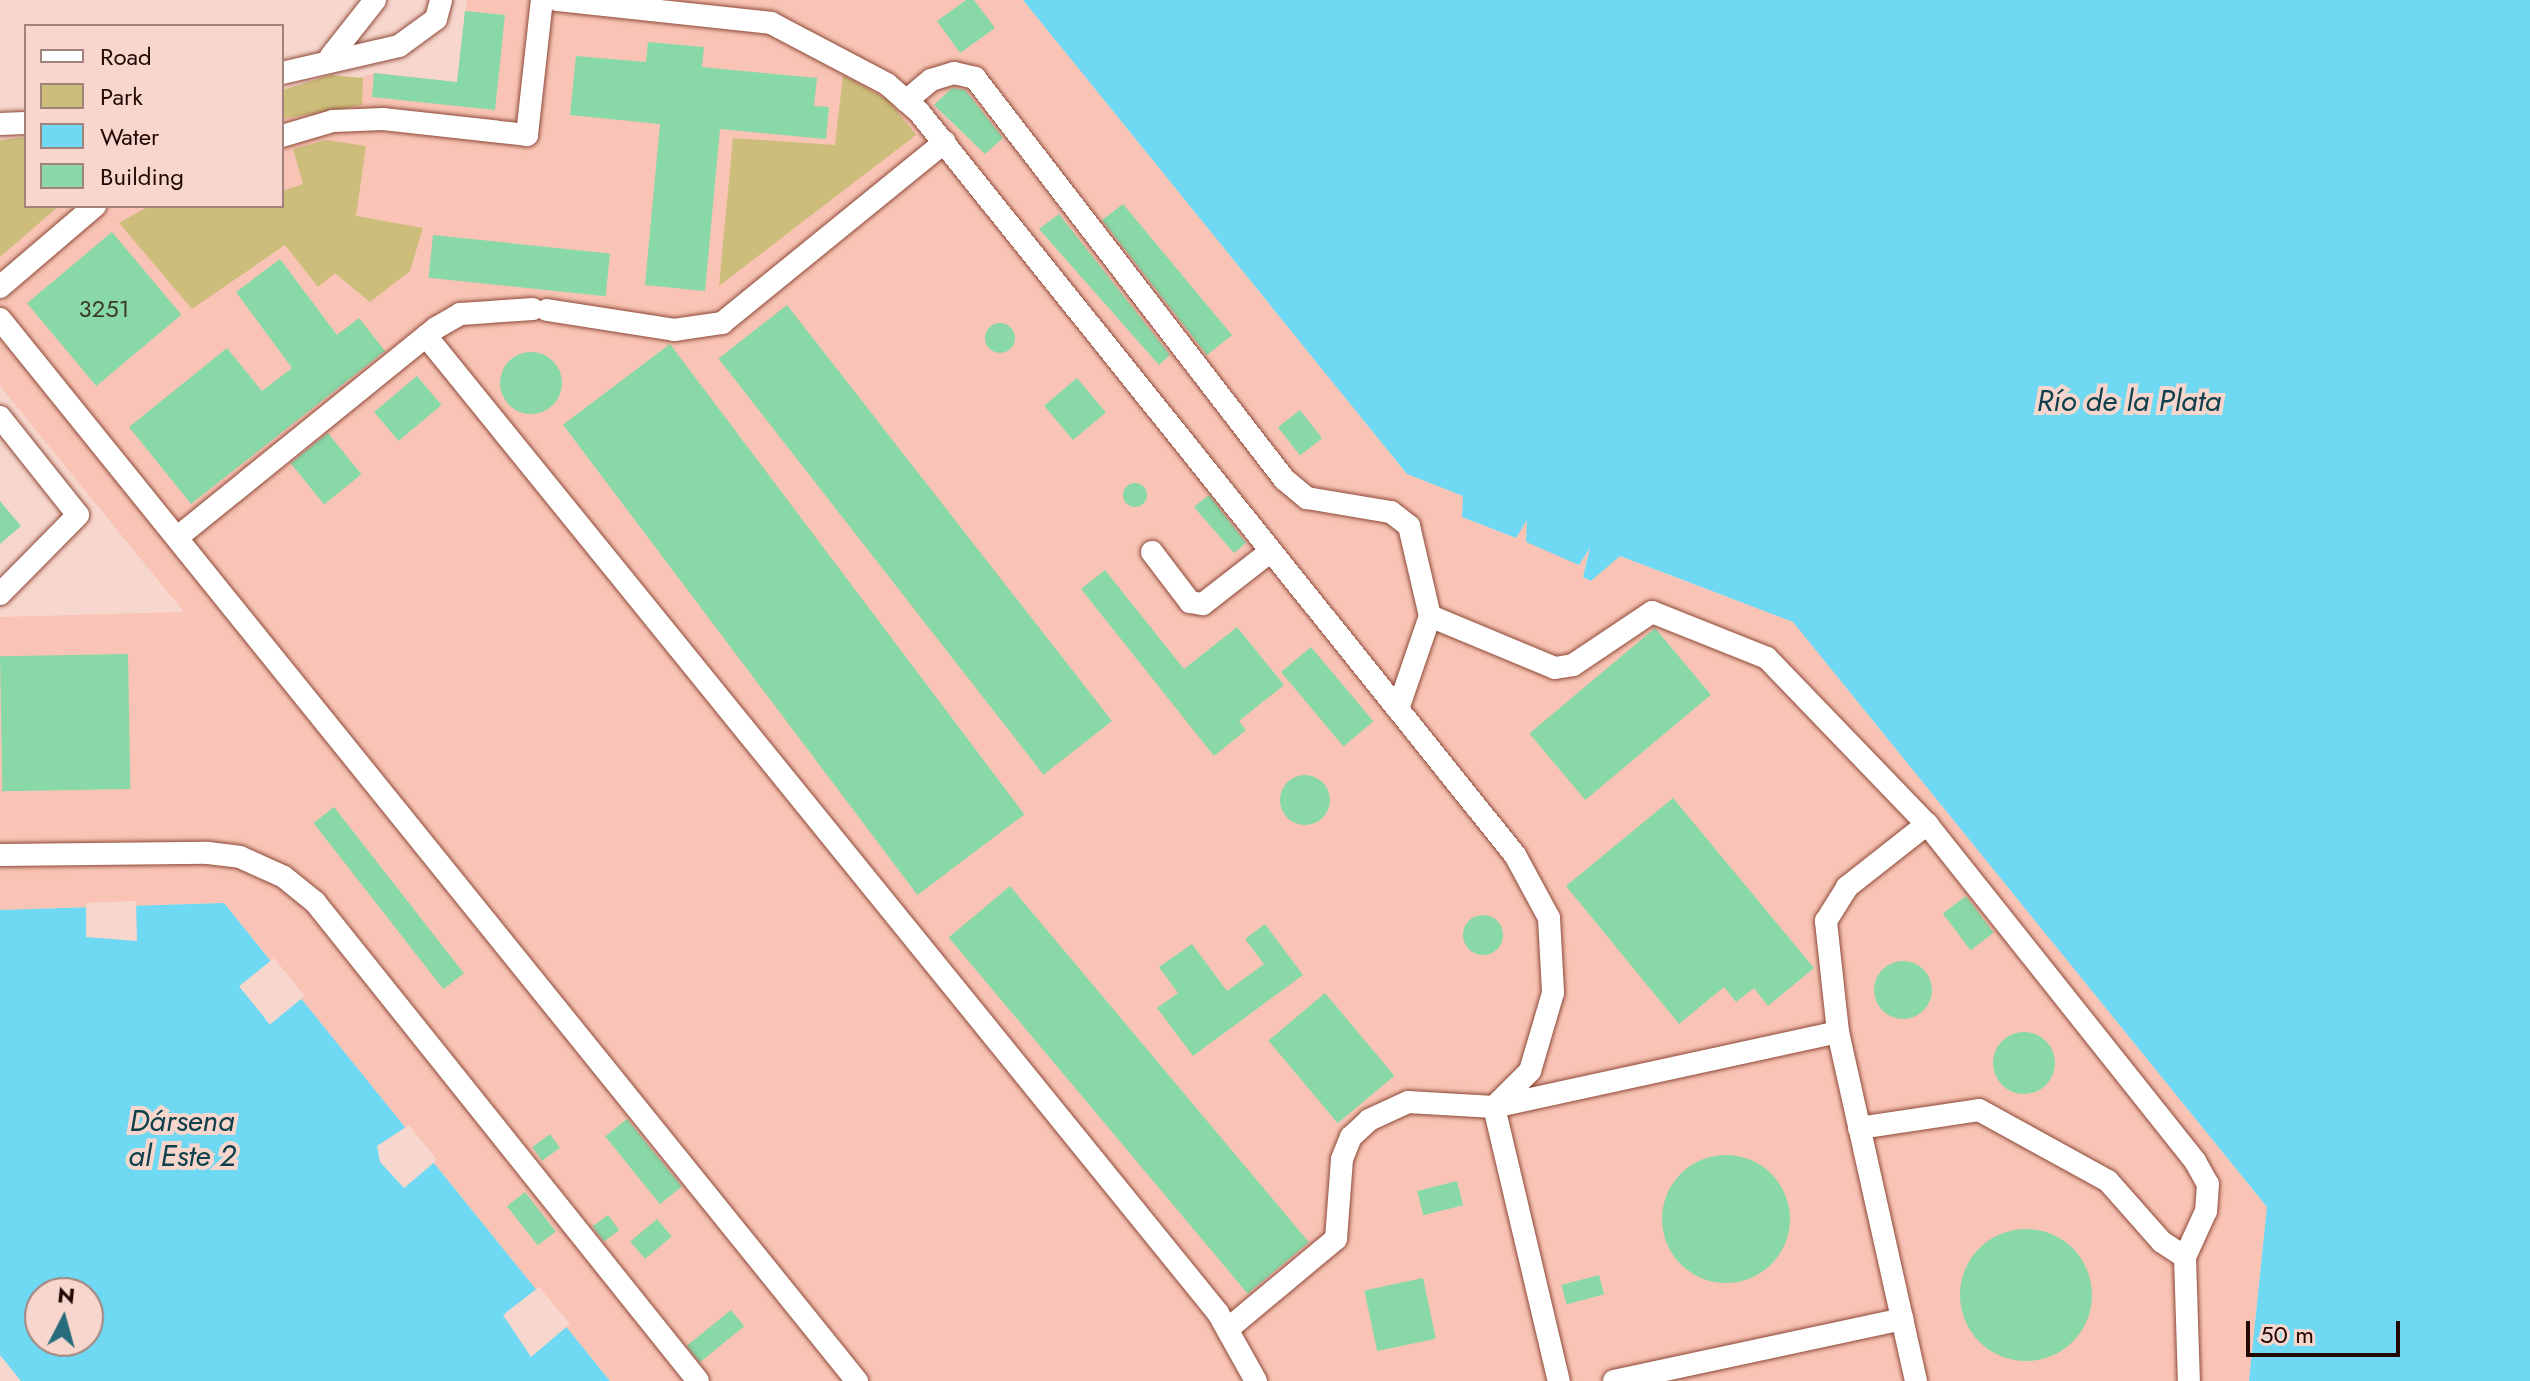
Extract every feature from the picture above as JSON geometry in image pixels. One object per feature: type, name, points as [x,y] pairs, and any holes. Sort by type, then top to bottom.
[{"type":"street","points":[[331,56],[375,0]]},
{"type":"street","points":[[284,72],[331,56],[399,46],[436,19],[441,0]]},
{"type":"street","points":[[284,135],[333,121],[383,119],[527,135],[542,0]]},
{"type":"street","points":[[557,0],[771,23],[906,101],[945,142],[1515,855],[1549,918],[1553,993],[1530,1071],[1494,1107]]},
{"type":"street","points":[[906,101],[931,80],[954,73],[975,78],[1284,479],[1307,498],[1391,512],[1409,526],[1430,616],[1398,709]]},
{"type":"street","points":[[0,124],[24,123]]},
{"type":"street","points":[[179,536],[426,336],[460,314],[540,310],[674,330],[722,323],[945,142]]},
{"type":"street","points":[[0,287],[93,208]]},
{"type":"street","points":[[0,319],[179,536],[857,1381]]},
{"type":"street","points":[[426,336],[1229,1328],[1256,1381]]},
{"type":"street","points":[[0,417],[78,515],[0,594]]},
{"type":"street","points":[[1152,552],[1190,602],[1203,604],[1271,551]]},
{"type":"street","points":[[1430,616],[1555,668],[1573,665],[1652,612],[1748,647],[1927,824],[2195,1161],[2208,1184],[2206,1211],[2185,1257],[2189,1381]]},
{"type":"street","points":[[1916,1381],[1838,1032],[1826,921],[1831,904],[1927,824]]},
{"type":"street","points":[[0,855],[208,853],[240,857],[284,877],[315,902],[698,1381]]},
{"type":"street","points":[[1229,1328],[1336,1239],[1342,1159],[1351,1137],[1369,1120],[1408,1102],[1494,1107],[1838,1032]]},
{"type":"street","points":[[1494,1107],[1559,1381]]},
{"type":"street","points":[[1859,1128],[1979,1110],[2108,1181],[2162,1242],[2185,1257]]},
{"type":"street","points":[[1614,1381],[1902,1319]]},
{"type":"shaded area","points":[[467,0],[1023,0],[1407,474],[1463,496],[1462,517],[1515,538],[1526,520],[1579,565],[1591,548],[1584,568],[1619,556],[1793,622],[2267,1207],[2249,1381],[610,1381],[224,903],[0,910],[0,617],[184,612],[0,386],[0,166],[24,203],[24,208],[284,208],[284,101],[374,73],[457,82]]},
{"type":"green space","points":[[331,75],[363,78],[362,105],[284,119],[284,89]]},
{"type":"green space","points":[[843,75],[888,100],[916,135],[719,286],[733,138],[835,145]]},
{"type":"green space","points":[[24,137],[24,208],[57,208],[0,257],[0,140]]},
{"type":"green space","points":[[326,140],[366,146],[356,216],[423,228],[410,271],[370,302],[335,273],[318,287],[285,245],[192,309],[119,223],[145,208],[284,208],[284,190],[303,184],[293,149]]},
{"type":"water","name":"Río de la Plata","points":[[1023,0],[2530,0],[2530,1381],[2249,1381],[2267,1207],[1793,622],[1620,556],[1591,581],[1583,577],[1590,548],[1579,565],[1526,542],[1527,520],[1516,538],[1462,517],[1463,496],[1407,474]]},
{"type":"water","name":"Dársena al Este 2","points":[[224,903],[610,1381],[21,1381],[0,1355],[0,910]]},
{"type":"pier","points":[[136,901],[137,941],[86,937],[86,903]]},
{"type":"pier","points":[[274,958],[305,996],[270,1024],[239,986]]},
{"type":"pier","points":[[409,1125],[437,1160],[404,1188],[380,1162],[377,1146]]},
{"type":"pier","points":[[539,1287],[570,1324],[531,1357],[503,1315]]},
{"type":"building","points":[[966,0],[974,0],[995,28],[960,53],[937,21]]},
{"type":"building","points":[[465,11],[505,15],[495,110],[372,97],[374,73],[457,82]]},
{"type":"building","points":[[648,42],[704,47],[702,67],[817,78],[814,106],[829,107],[826,139],[720,129],[705,291],[645,285],[660,124],[570,115],[576,56],[646,62]]},
{"type":"building","points":[[952,88],[965,90],[1003,138],[985,154],[934,105]]},
{"type":"building","points":[[1123,204],[1232,335],[1207,355],[1102,220]]},
{"type":"building","points":[[1059,214],[1170,355],[1159,365],[1039,229]]},
{"type":"building","points":[[112,232],[181,315],[96,386],[27,303]]},
{"type":"building","points":[[433,235],[610,254],[606,296],[429,278]]},
{"type":"building","points":[[280,259],[337,335],[359,318],[385,351],[191,504],[129,427],[227,348],[262,391],[292,368],[236,292]]},
{"type":"building","points":[[787,305],[1112,721],[1044,775],[718,359]]},
{"type":"building","points":[[1000,323],[1010,328],[1015,338],[1010,348],[1000,353],[990,348],[985,338],[990,328]]},
{"type":"building","points":[[670,344],[1024,814],[917,895],[563,425]]},
{"type":"building","points":[[525,352],[537,352],[557,365],[562,383],[557,401],[549,409],[537,414],[525,414],[505,401],[500,389],[500,377],[513,357]]},
{"type":"building","points":[[417,376],[441,405],[399,441],[374,412]]},
{"type":"building","points":[[1077,378],[1106,412],[1073,440],[1044,406]]},
{"type":"building","points":[[1300,410],[1322,438],[1300,456],[1278,427]]},
{"type":"building","points":[[328,433],[361,474],[324,504],[291,463]]},
{"type":"building","points":[[1135,483],[1143,487],[1147,495],[1143,503],[1135,507],[1127,503],[1123,495],[1127,487]]},
{"type":"building","points":[[1209,495],[1246,543],[1234,553],[1194,507]]},
{"type":"building","points":[[0,501],[21,526],[0,544]]},
{"type":"building","points":[[1105,570],[1184,669],[1237,627],[1284,685],[1239,721],[1246,730],[1214,756],[1081,589]]},
{"type":"building","points":[[1655,628],[1711,695],[1585,800],[1529,733]]},
{"type":"building","points":[[1311,647],[1373,721],[1343,746],[1281,672]]},
{"type":"building","points":[[128,654],[130,789],[2,791],[0,656]]},
{"type":"building","points":[[1305,775],[1322,783],[1330,800],[1322,817],[1305,825],[1288,817],[1280,800],[1288,783]]},
{"type":"building","points":[[1673,798],[1814,968],[1768,1006],[1754,988],[1736,1002],[1724,987],[1679,1024],[1566,886]]},
{"type":"building","points":[[334,807],[464,973],[443,989],[314,823]]},
{"type":"building","points":[[1010,886],[1309,1242],[1248,1294],[949,937]]},
{"type":"building","points":[[1966,896],[1994,933],[1971,950],[1943,913]]},
{"type":"building","points":[[1483,915],[1497,921],[1503,935],[1497,949],[1483,955],[1469,949],[1463,935],[1469,921]]},
{"type":"building","points":[[1265,924],[1303,975],[1193,1056],[1157,1008],[1178,993],[1159,967],[1192,944],[1227,991],[1264,964],[1245,939]]},
{"type":"building","points":[[1903,961],[1924,969],[1932,990],[1924,1011],[1903,1019],[1882,1011],[1874,990],[1882,969]]},
{"type":"building","points":[[1325,993],[1394,1076],[1338,1123],[1268,1041]]},
{"type":"building","points":[[2024,1032],[2036,1034],[2046,1041],[2053,1051],[2053,1075],[2046,1085],[2036,1092],[2024,1094],[2012,1092],[2002,1085],[1995,1075],[1993,1063],[1995,1051],[2002,1041],[2012,1034]]},
{"type":"building","points":[[627,1119],[682,1187],[660,1204],[605,1137]]},
{"type":"building","points":[[550,1134],[560,1148],[542,1161],[532,1147]]},
{"type":"building","points":[[1726,1155],[1750,1160],[1771,1174],[1785,1195],[1790,1219],[1785,1243],[1771,1264],[1750,1278],[1726,1283],[1702,1278],[1681,1264],[1667,1243],[1662,1219],[1667,1195],[1681,1174],[1702,1160]]},
{"type":"building","points":[[1457,1181],[1463,1205],[1423,1215],[1417,1191]]},
{"type":"building","points":[[525,1192],[556,1231],[538,1246],[507,1206]]},
{"type":"building","points":[[608,1215],[619,1230],[604,1242],[593,1226]]},
{"type":"building","points":[[657,1219],[672,1237],[645,1259],[630,1241]]},
{"type":"building","points":[[2026,1229],[2051,1234],[2073,1248],[2087,1270],[2092,1295],[2087,1320],[2073,1342],[2051,1356],[2026,1361],[2001,1356],[1979,1342],[1965,1320],[1960,1295],[1965,1270],[1979,1248],[2001,1234]]},
{"type":"building","points":[[1599,1275],[1604,1294],[1567,1304],[1561,1285]]},
{"type":"building","points":[[1423,1278],[1436,1339],[1377,1351],[1364,1290]]},
{"type":"building","points":[[731,1310],[744,1326],[700,1362],[687,1346]]}]
